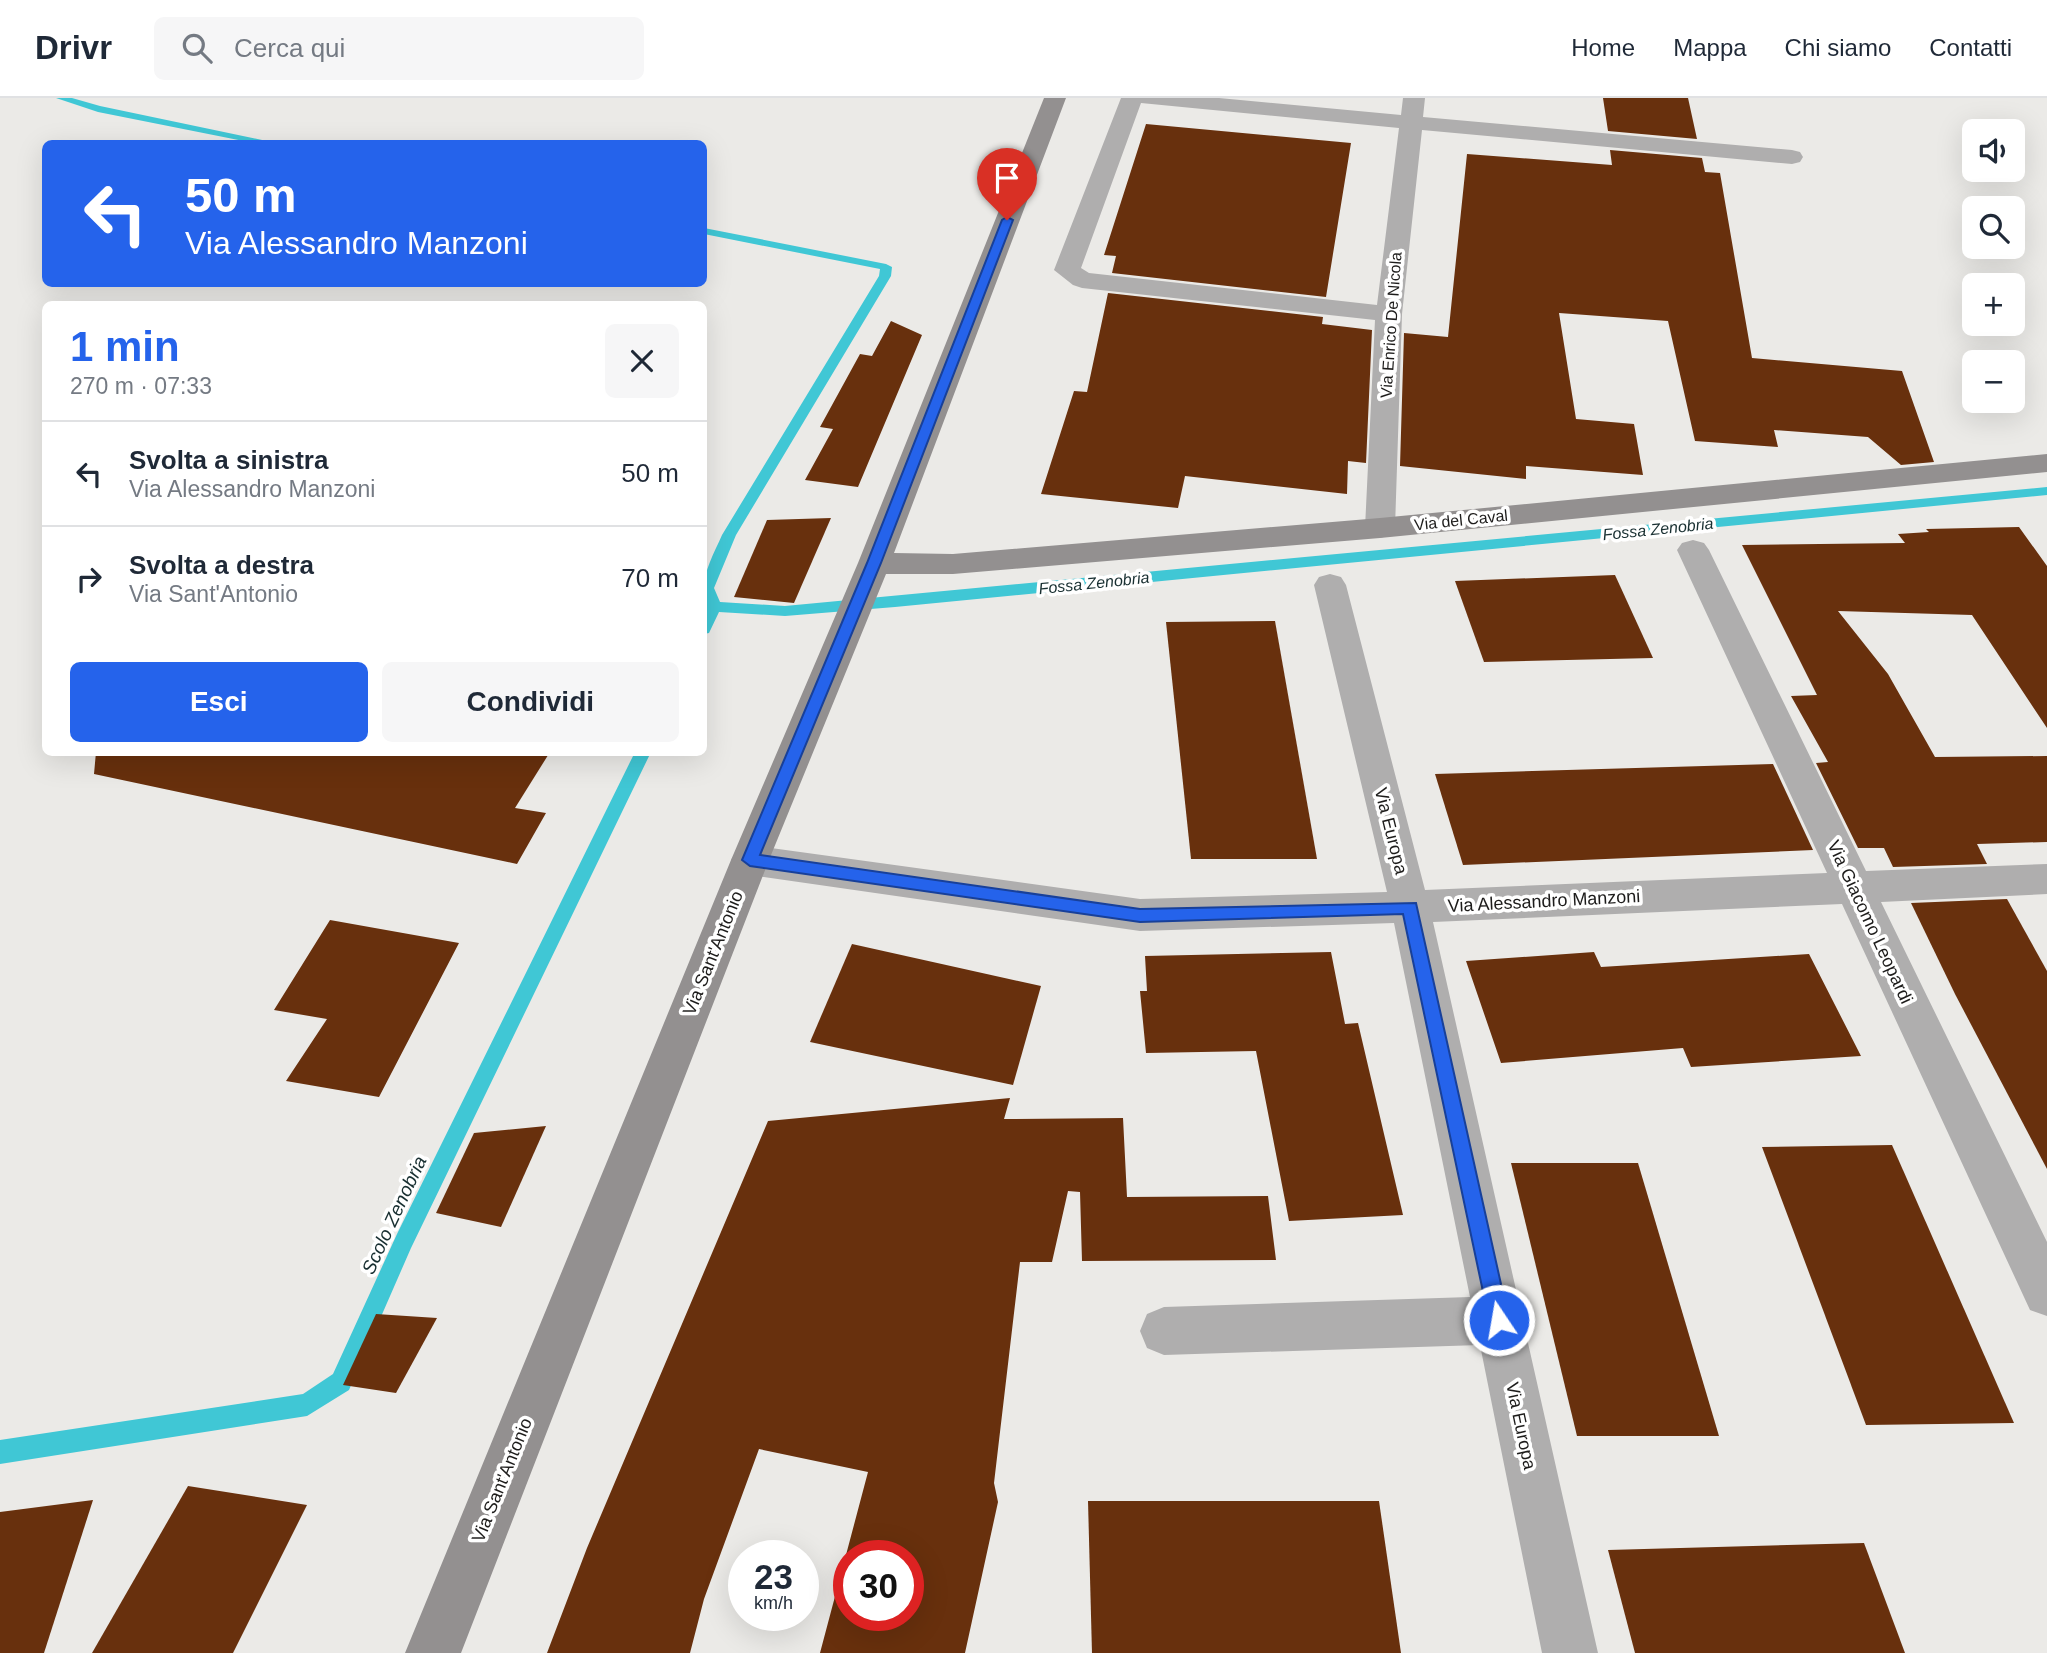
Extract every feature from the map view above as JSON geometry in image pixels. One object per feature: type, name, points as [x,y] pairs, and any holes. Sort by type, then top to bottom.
[{"type":"main road","name":"Via Sant'Antonio","points":[[433,1653],[750,860],[874,563],[1055,98]]},
{"type":"main road","name":"Via del Caval","points":[[874,563],[953,564],[1380,528],[2047,463]]},
{"type":"street","points":[[1132,98],[1067,270],[1082,280],[1389,314]]},
{"type":"street","points":[[1147,98],[1413,111],[1792,158]]},
{"type":"street","name":"Via Enrico De Nicola","points":[[1380,528],[1389,314],[1413,111]]},
{"type":"street","name":"Via Giacomo Leopardi","points":[[1693,550],[2047,1293]]},
{"type":"street","name":"Via Europa","points":[[1329,585],[1410,907],[1570,1653]]},
{"type":"street","name":"Via Alessandro Manzoni","points":[[750,860],[1140,915],[1410,907],[2047,879]]},
{"type":"street","points":[[1164,1331],[1499,1320]]},
{"type":"building","points":[[1603,98],[1688,98],[1697,139],[1608,131]]},
{"type":"building","points":[[1146,124],[1351,143],[1326,297],[1112,273],[1116,256],[1104,255]]},
{"type":"building","points":[[1610,150],[1702,158],[1705,172],[1720,173],[1752,358],[1902,371],[1934,462],[1901,465],[1868,437],[1774,430],[1778,447],[1695,441],[1668,321],[1559,313],[1576,419],[1634,424],[1643,475],[1526,466],[1526,479],[1400,466],[1404,333],[1448,337],[1467,154],[1612,165]]},
{"type":"building","points":[[1108,293],[1323,317],[1322,324],[1372,330],[1366,463],[1348,461],[1347,494],[1185,476],[1178,508],[1041,494],[1074,391],[1087,392]]},
{"type":"building","points":[[891,321],[922,335],[858,487],[805,480],[833,429],[820,427],[860,354],[872,356]]},
{"type":"building","points":[[831,518],[794,603],[734,597],[767,520]]},
{"type":"building","points":[[2019,527],[2047,566],[2047,728],[1972,615],[1838,611],[1888,674],[1935,757],[2047,756],[2047,842],[1977,844],[1987,864],[1893,867],[1884,848],[1858,848],[1816,763],[1828,762],[1791,696],[1817,695],[1742,545],[1905,543],[1898,534],[1929,532],[1926,529]]},
{"type":"building","points":[[1615,575],[1653,658],[1484,662],[1455,581]]},
{"type":"building","points":[[1275,621],[1317,859],[1191,859],[1166,622]]},
{"type":"building","points":[[96,756],[548,756],[515,808],[546,813],[517,864],[94,774]]},
{"type":"building","points":[[1773,764],[1813,850],[1463,865],[1435,774]]},
{"type":"building","points":[[2007,899],[2047,971],[2047,1169],[1955,994],[1911,903]]},
{"type":"building","points":[[330,920],[459,943],[379,1097],[286,1081],[327,1019],[274,1010]]},
{"type":"building","points":[[852,944],[1041,986],[1013,1085],[810,1042]]},
{"type":"building","points":[[1331,952],[1345,1024],[1358,1023],[1403,1215],[1289,1221],[1256,1051],[1146,1053],[1140,991],[1147,991],[1145,956]]},
{"type":"building","points":[[1594,952],[1601,967],[1809,954],[1861,1056],[1691,1067],[1683,1048],[1501,1063],[1466,961]]},
{"type":"building","points":[[1010,1098],[1004,1119],[1123,1118],[1127,1197],[1268,1196],[1276,1260],[1082,1261],[1080,1192],[1068,1191],[1052,1262],[1020,1262],[994,1483],[998,1502],[965,1653],[820,1653],[833,1604],[833,1631],[924,1631],[924,1540],[850,1540],[868,1472],[759,1449],[704,1599],[690,1653],[547,1653],[587,1548],[768,1121]]},
{"type":"building","points":[[546,1126],[501,1227],[436,1213],[474,1133]]},
{"type":"building","points":[[1892,1145],[2014,1423],[1866,1425],[1762,1147]]},
{"type":"building","points":[[1511,1163],[1638,1163],[1719,1436],[1577,1436]]},
{"type":"building","points":[[376,1314],[437,1318],[396,1393],[343,1385]]},
{"type":"building","points":[[188,1486],[307,1505],[233,1653],[92,1653]]},
{"type":"building","points":[[93,1500],[44,1653],[0,1653],[0,1512]]},
{"type":"building","points":[[1088,1501],[1379,1501],[1401,1653],[1092,1653]]},
{"type":"building","points":[[1864,1543],[1905,1653],[1635,1653],[1608,1550]]},
{"type":"waterway","name":"Fossa Zenobria","points":[[61,98],[98,109],[256,140]]},
{"type":"waterway","name":"Fossa Zenobria","points":[[707,232],[886,267],[885,276],[729,535],[707,588]]},
{"type":"waterway","name":"Fossa Zenobria","points":[[714,607],[785,611],[895,602],[2047,491]]},
{"type":"waterway","name":"Fossa Zenobria","points":[[707,588],[714,607]]},
{"type":"waterway","name":"Scolo Zenobria","points":[[707,622],[714,607]]},
{"type":"waterway","name":"Scolo Zenobria","points":[[0,1452],[307,1405],[341,1382],[404,1241],[641,756]]},
{"type":"route","points":[[1007,220],[874,563],[750,860],[1140,915],[1410,907],[1499,1320]]}]
